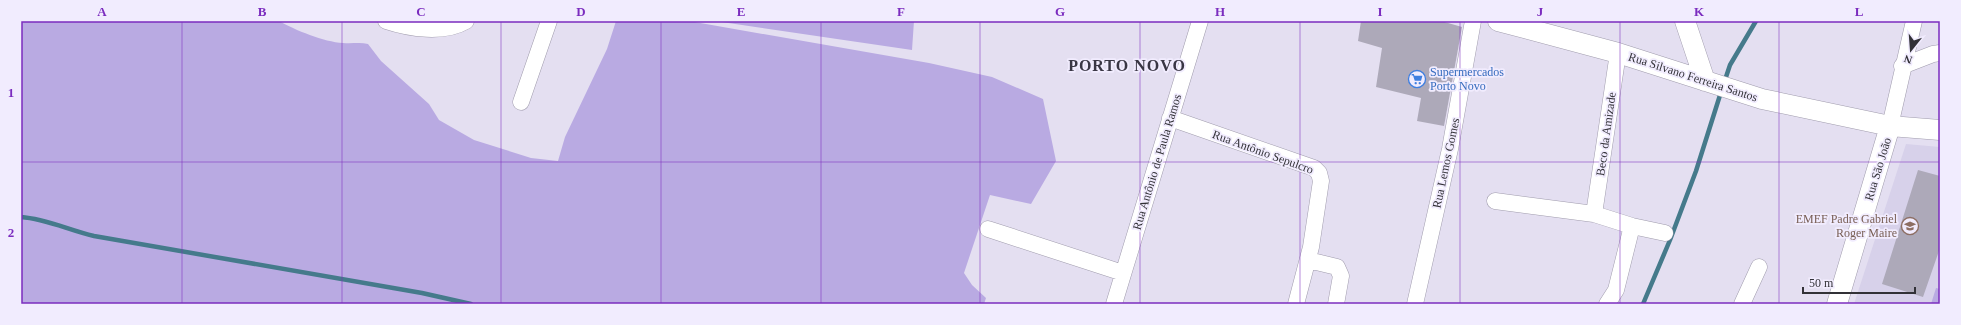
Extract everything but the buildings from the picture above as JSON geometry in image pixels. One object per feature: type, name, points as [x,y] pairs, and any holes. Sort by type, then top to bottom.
[{"type":"street","points":[[386,21],[412,28],[466,21]]},
{"type":"street","points":[[521,102],[549,21]]},
{"type":"street","name":"Rua Antônio de Paula Ramos","points":[[1114,304],[1200,21]]},
{"type":"street","name":"Rua Lemos Gomes","points":[[1415,304],[1450,149],[1473,21]]},
{"type":"street","name":"Rua Silvano Ferreira Santos","points":[[1498,21],[1618,53],[1762,100],[1890,126],[1940,130]]},
{"type":"street","points":[[1685,21],[1705,81]]},
{"type":"street","points":[[1890,126],[1902,66],[1914,21]]},
{"type":"street","name":"Beco da Amizade","points":[[1594,214],[1618,53]]},
{"type":"street","points":[[1902,66],[1933,54],[1940,53]]},
{"type":"street","name":"Rua Antônio Sepulcro","points":[[1170,118],[1314,168],[1319,172],[1321,181],[1308,260],[1296,304]]},
{"type":"street","name":"Rua São João","points":[[1837,304],[1890,126]]},
{"type":"street","points":[[1496,201],[1594,214],[1632,226],[1665,233]]},
{"type":"street","points":[[1607,304],[1616,290],[1632,226]]},
{"type":"street","points":[[988,229],[1123,273]]},
{"type":"street","points":[[1308,260],[1337,267],[1341,276],[1336,304]]},
{"type":"street","points":[[1742,304],[1759,267]]},
{"type":"shaded area","points":[[21,21],[279,21],[301,32],[319,38],[343,43],[368,44],[381,61],[429,104],[439,120],[474,140],[531,158],[558,161],[565,137],[607,49],[616,21],[689,21],[929,63],[992,77],[1043,99],[1056,161],[1031,204],[990,195],[964,273],[972,285],[986,298],[984,304],[21,304]]},
{"type":"shaded area","points":[[715,21],[914,21],[912,50]]},
{"type":"shaded area","name":"EMEF Padre Gabriel Roger Maire","points":[[1906,144],[1940,147],[1940,304],[1854,304]]},
{"type":"shaded area","points":[[1936,288],[1940,289],[1940,304],[1931,304]]},
{"type":"waterway","points":[[1724,83],[1730,65],[1756,21]]},
{"type":"waterway","points":[[1643,304],[1670,240],[1696,171],[1721,92]]},
{"type":"waterway","points":[[21,217],[49,222],[94,236],[422,293],[471,304]]},
{"type":"place","name":"Supermercados Porto Novo","points":[[1417,79]]},
{"type":"place","name":"EMEF Padre Gabriel Roger Maire","points":[[1910,226]]},
{"type":"district","name":"PORTO NOVO","points":[[1127,65]]}]
